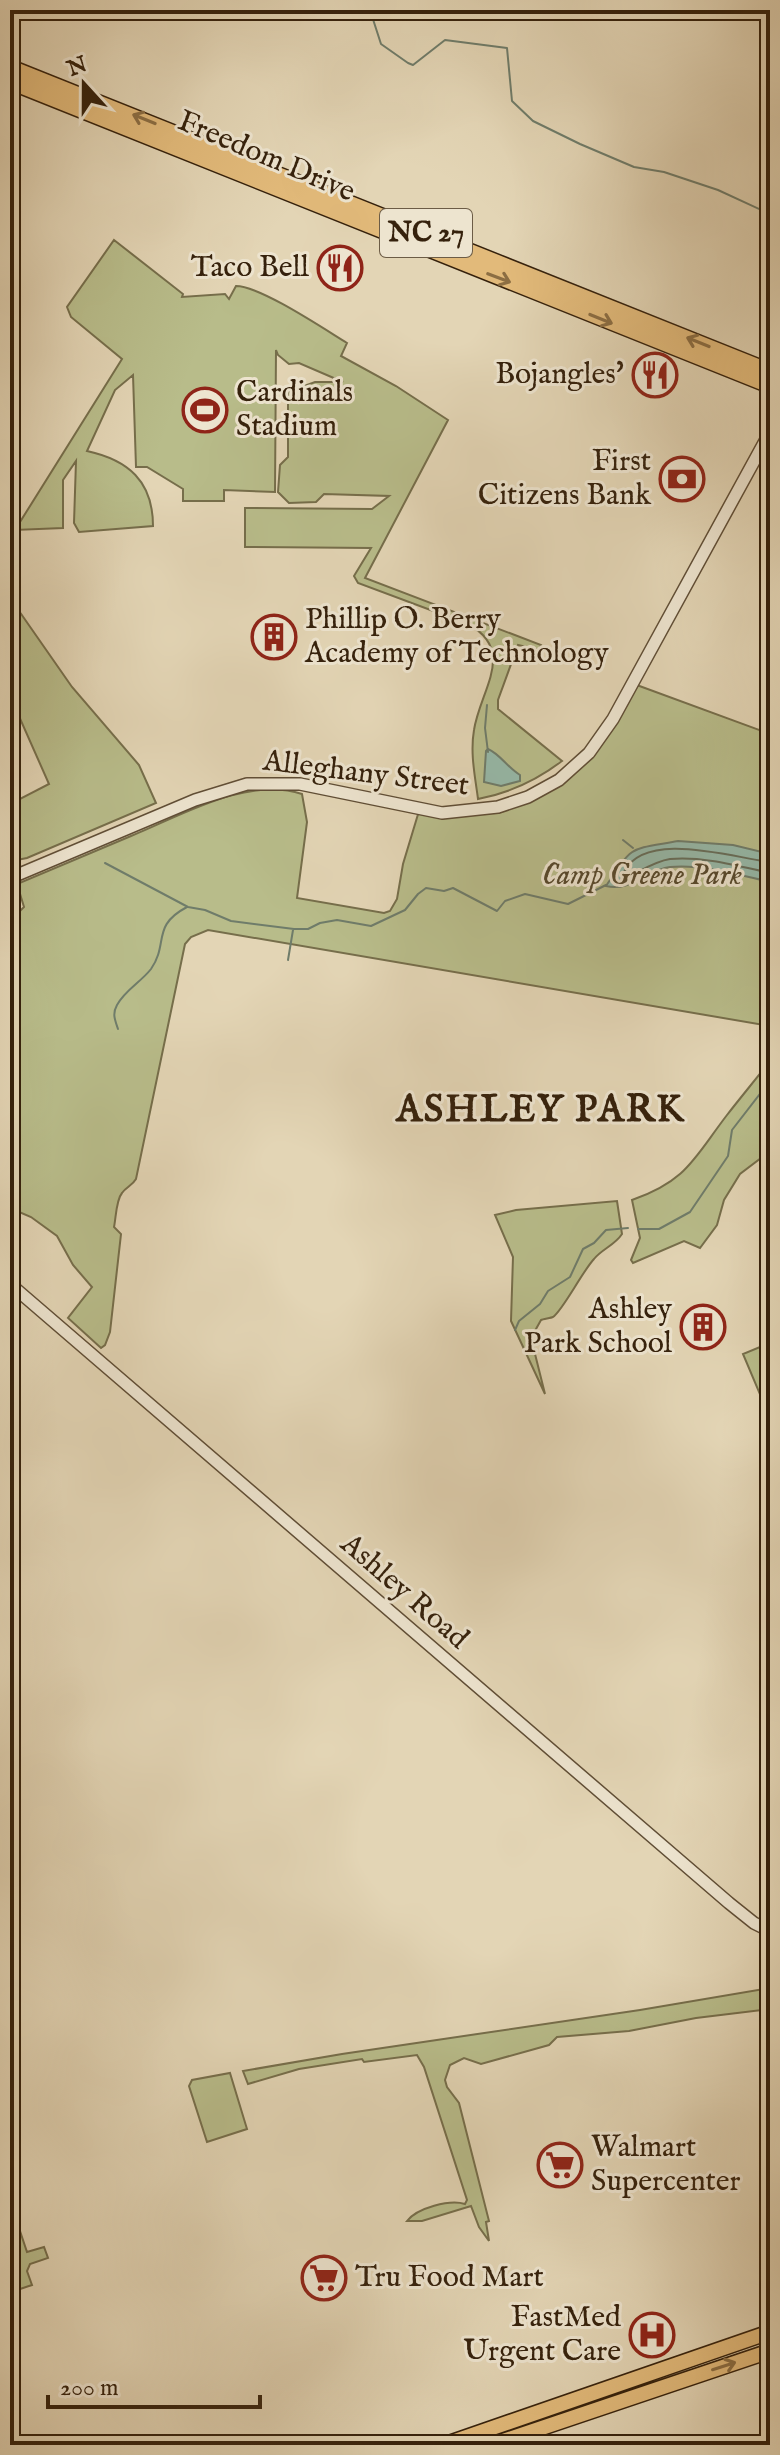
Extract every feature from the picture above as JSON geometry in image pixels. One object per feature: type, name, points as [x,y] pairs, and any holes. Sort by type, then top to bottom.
[{"type":"main road","name":"Freedom Drive","points":[[10,67],[61,86],[265,177]]},
{"type":"main road","points":[[25,88],[32,81],[61,86]]},
{"type":"main road","name":"Freedom Drive","points":[[10,82],[770,371]]},
{"type":"main road","name":"Freedom Drive","points":[[532,283],[770,386]]},
{"type":"main road","points":[[443,2445],[770,2332]]},
{"type":"main road","points":[[491,2445],[770,2351]]},
{"type":"main road","points":[[604,2407],[608,2400],[619,2394],[693,2367],[697,2364],[696,2357]]},
{"type":"main road","points":[[479,2445],[488,2438],[543,2417],[545,2409]]},
{"type":"street","name":"Alleghany Street","points":[[10,878],[195,800],[247,784],[300,784],[442,813],[498,807],[547,787],[589,753],[613,719],[770,432]]},
{"type":"street","name":"Ashley Road","points":[[10,1284],[747,1918],[770,1931]]},
{"type":"green space","points":[[114,240],[183,294],[182,297],[225,294],[229,299],[236,286],[276,300],[347,343],[341,356],[396,386],[448,420],[365,578],[541,645],[539,650],[518,645],[498,700],[498,709],[562,761],[523,785],[478,799],[473,739],[493,659],[483,635],[468,624],[358,583],[354,576],[371,548],[245,547],[245,508],[372,509],[389,496],[324,494],[316,502],[289,503],[278,492],[280,465],[288,457],[288,392],[315,382],[343,382],[299,363],[289,364],[276,350],[275,492],[224,490],[224,501],[183,501],[183,489],[147,467],[136,467],[133,375],[115,390],[87,451],[115,460],[135,475],[148,497],[153,526],[79,532],[74,523],[76,461],[63,480],[63,528],[15,530],[122,359],[71,317],[67,307]]},
{"type":"green space","points":[[10,598],[72,687],[139,765],[156,803],[17,860],[10,854],[10,804],[49,784],[10,696]]},
{"type":"green space","name":"Camp Greene Park","points":[[634,684],[770,734],[770,1026],[208,930],[191,937],[185,944],[136,1179],[122,1193],[117,1204],[114,1227],[121,1234],[110,1332],[101,1348],[68,1318],[92,1287],[73,1265],[57,1236],[31,1217],[10,1208],[10,921],[24,907],[17,884],[214,801],[259,790],[281,790],[302,794],[307,822],[297,898],[384,913],[390,911],[397,899],[403,864],[419,811],[497,808],[575,768]]},
{"type":"green space","points":[[770,1061],[769,1152],[740,1174],[724,1200],[717,1225],[700,1248],[684,1241],[633,1263],[631,1260],[640,1238],[632,1200],[665,1185],[688,1166]]},
{"type":"green space","points":[[617,1201],[622,1234],[594,1259],[557,1313],[541,1320],[531,1338],[545,1394],[511,1321],[513,1257],[495,1215],[516,1210]]},
{"type":"green space","points":[[770,1343],[770,1418],[743,1354]]},
{"type":"green space","points":[[770,1988],[770,2009],[696,2018],[629,2031],[557,2037],[549,2045],[481,2064],[464,2058],[450,2065],[445,2080],[459,2103],[489,2221],[486,2222],[489,2241],[479,2227],[471,2206],[422,2221],[407,2221],[426,2209],[443,2204],[465,2204],[467,2200],[424,2067],[417,2055],[364,2062],[362,2059],[299,2069],[248,2084],[243,2071],[640,2010]]},
{"type":"green space","points":[[230,2073],[247,2129],[207,2142],[189,2086],[192,2080]]},
{"type":"green space","points":[[10,2223],[18,2225],[27,2252],[44,2247],[48,2258],[30,2264],[27,2271],[32,2285],[20,2289],[10,2276]]},
{"type":"water","points":[[488,749],[520,775],[520,781],[501,786],[484,782]]},
{"type":"water","points":[[678,841],[733,845],[770,854],[770,882],[682,866],[662,869],[623,886],[606,886],[634,851]]},
{"type":"waterway","points":[[370,10],[381,44],[408,63],[413,65],[445,40],[507,48],[512,101],[533,121],[634,167],[664,172],[718,190],[770,214]]},
{"type":"waterway","points":[[487,705],[485,728],[488,752]]},
{"type":"waterway","points":[[623,840],[633,848]]},
{"type":"waterway","points":[[105,863],[188,907],[205,910],[231,921],[294,929],[308,929],[337,920],[371,926],[405,910],[426,888],[444,891],[453,888],[497,911],[505,901],[525,894],[568,904],[606,885]]},
{"type":"waterway","points":[[118,1029],[114,1014],[117,1005],[151,969],[169,921],[187,907]]},
{"type":"waterway","points":[[288,960],[293,930]]},
{"type":"waterway","points":[[638,1229],[659,1229],[690,1212],[728,1156],[732,1130],[770,1081]]},
{"type":"waterway","points":[[515,1330],[519,1321],[540,1304],[548,1291],[570,1277],[583,1249],[606,1230],[628,1228]]},
{"type":"place","name":"Taco Bell","points":[[340,268]]},
{"type":"place","name":"Bojangles'","points":[[655,375]]},
{"type":"place","name":"Cardinals Stadium","points":[[205,410]]},
{"type":"place","name":"First Citizens Bank","points":[[682,479]]},
{"type":"place","name":"Phillip O. Berry Academy of Technology","points":[[274,637]]},
{"type":"place","name":"Ashley Park School","points":[[703,1327]]},
{"type":"place","name":"Walmart Supercenter","points":[[560,2165]]},
{"type":"place","name":"Tru Food Mart","points":[[324,2278]]},
{"type":"place","name":"FastMed Urgent Care","points":[[652,2335]]},
{"type":"district","name":"ASHLEY PARK","points":[[541,1111]]}]
